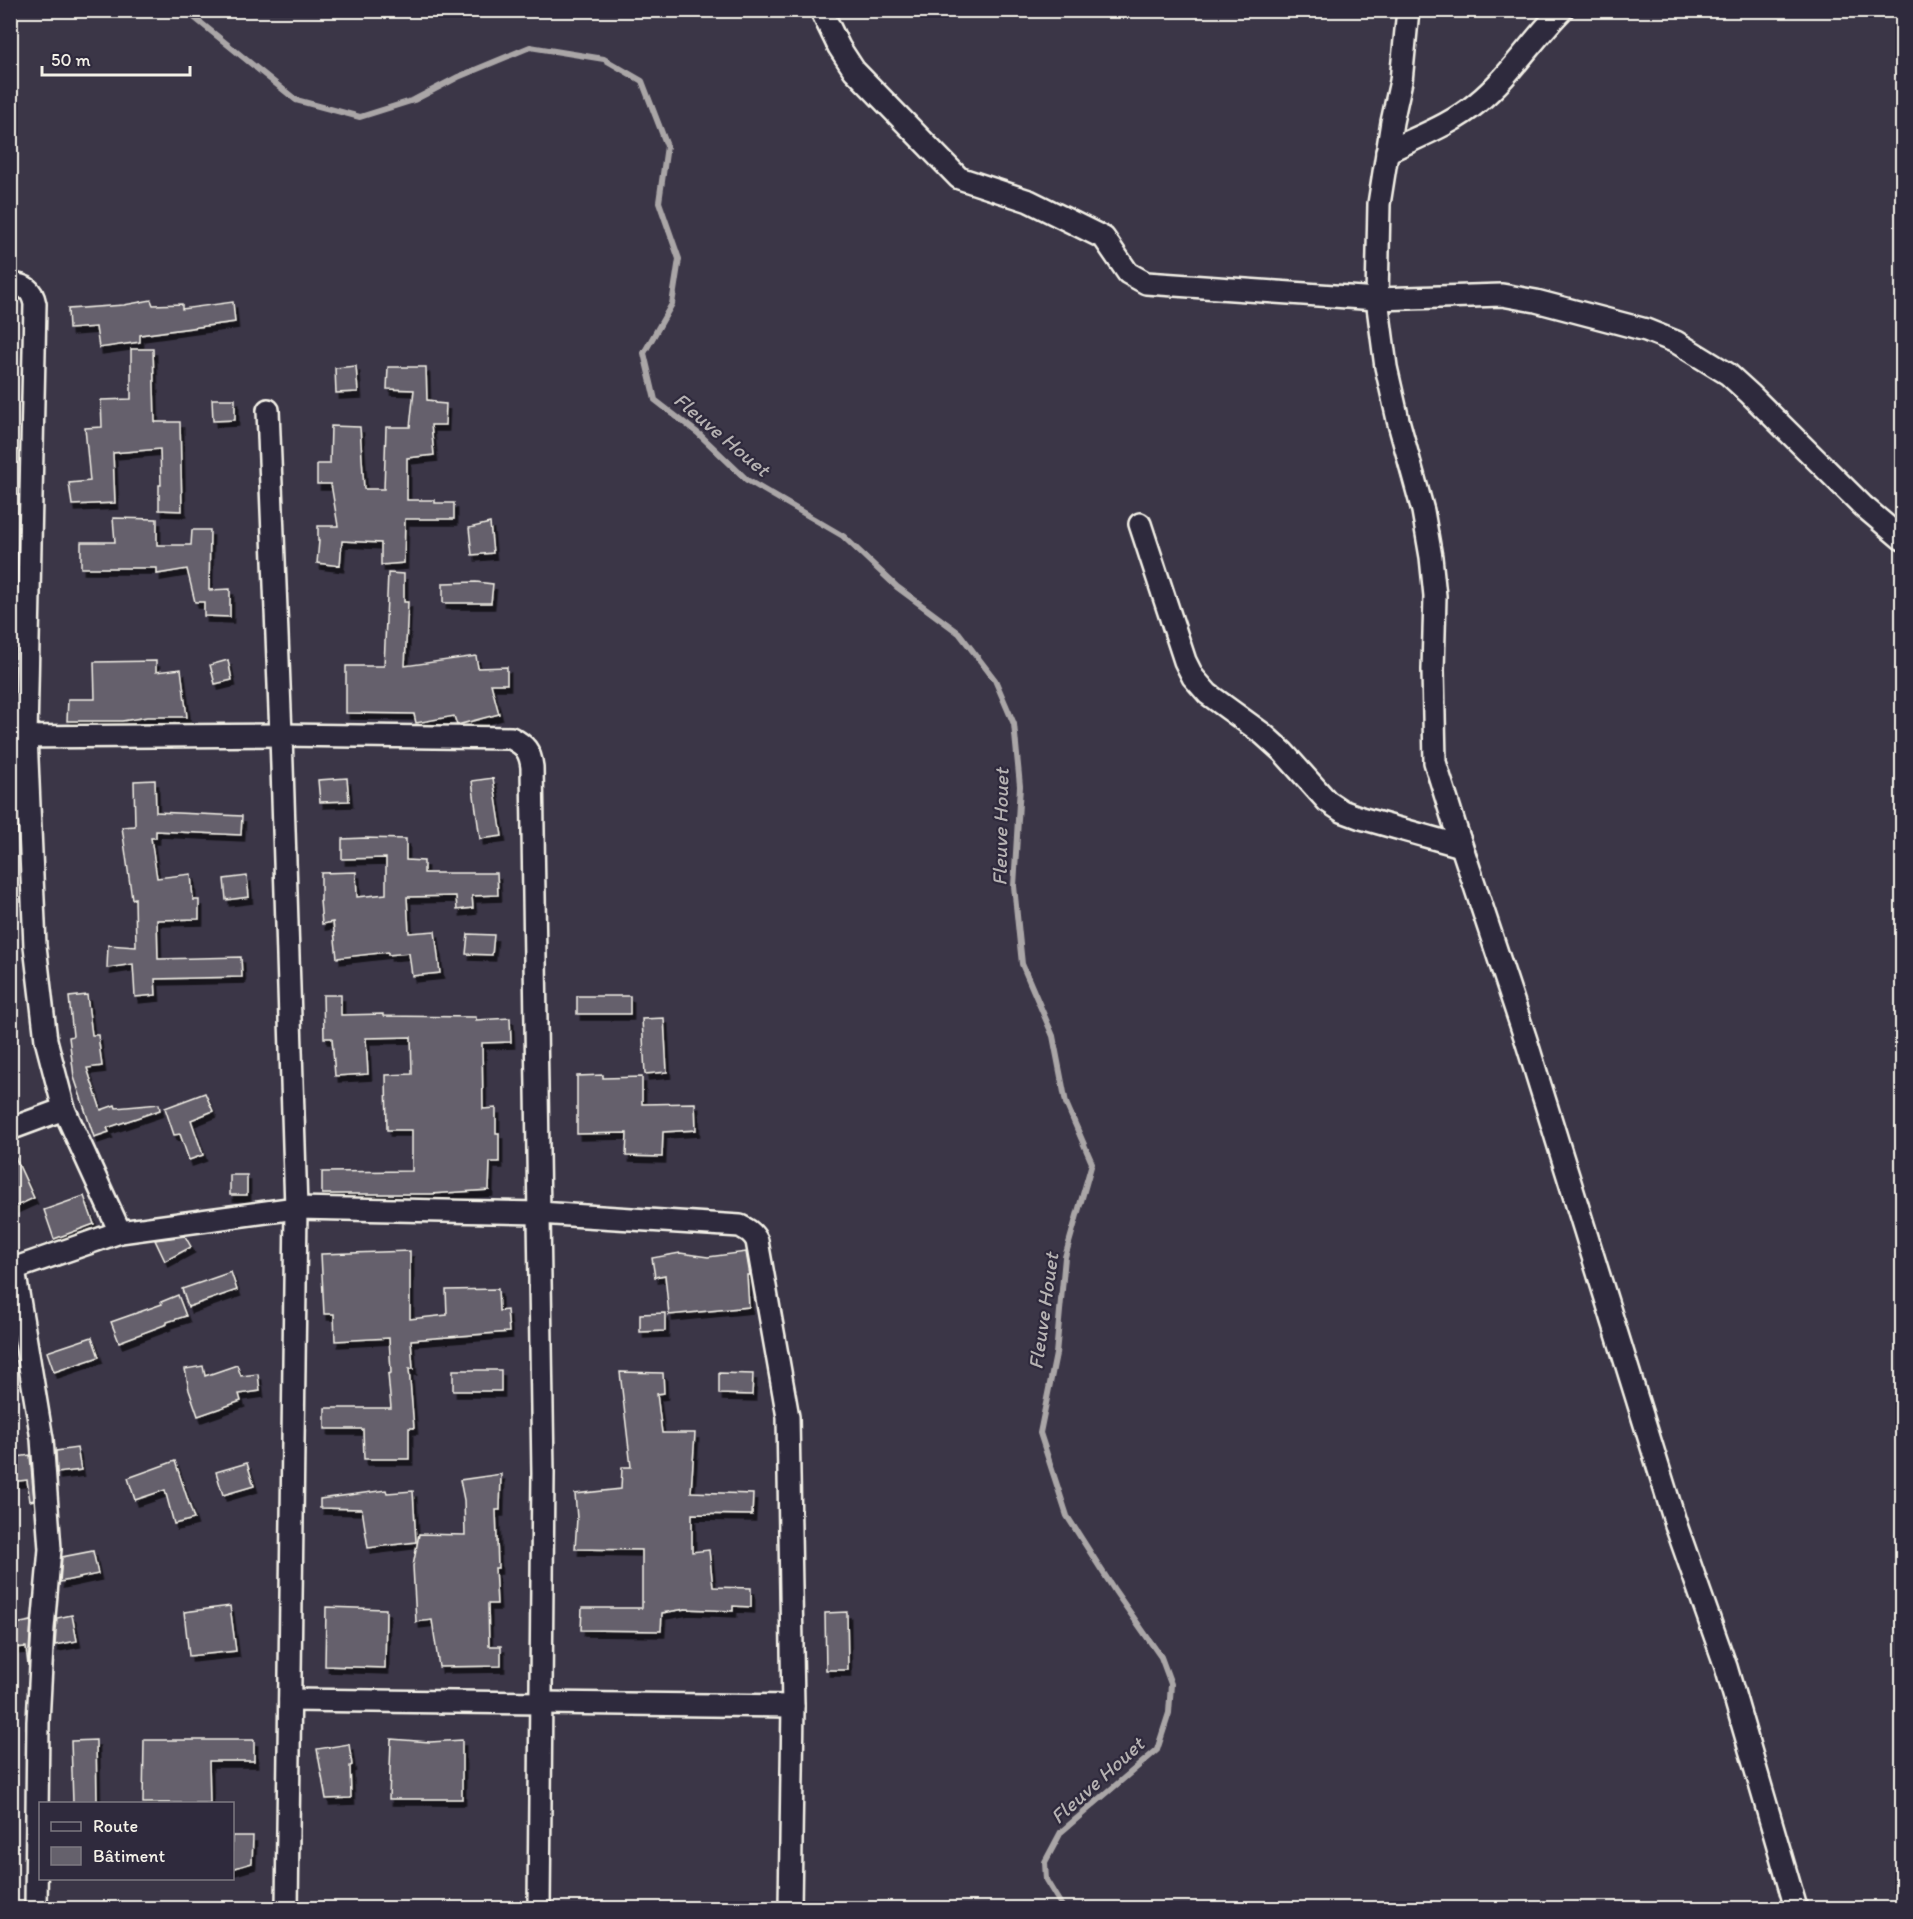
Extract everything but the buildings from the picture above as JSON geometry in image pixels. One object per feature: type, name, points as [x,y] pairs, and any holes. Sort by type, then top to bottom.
[{"type":"street","points":[[821,10],[839,47],[854,70],[959,178],[1029,201],[1104,238],[1128,273],[1146,283],[1377,299],[1502,295],[1536,301],[1635,327],[1676,342],[1728,374],[1863,506],[1902,539]]},
{"type":"street","points":[[1408,10],[1401,81],[1379,204],[1377,299],[1386,366],[1423,511],[1431,557],[1435,596],[1433,670],[1435,762],[1526,1040],[1677,1528],[1726,1667],[1796,1908]]},
{"type":"street","points":[[1387,152],[1443,125],[1476,104],[1510,72],[1562,10]]},
{"type":"street","points":[[10,284],[21,285],[29,289],[35,304],[18,737],[34,946],[46,1040],[64,1109],[120,1232]]},
{"type":"street","points":[[268,410],[296,1208],[287,1908]]},
{"type":"street","points":[[1140,524],[1185,661],[1193,677],[1208,694],[1263,734],[1283,752],[1327,801],[1342,811],[1461,846]]},
{"type":"street","points":[[18,737],[281,735],[511,738],[523,744],[530,754],[543,1473],[539,1908]]},
{"type":"street","points":[[10,1129],[64,1109]]},
{"type":"street","points":[[36,1908],[38,1722],[50,1549],[42,1439],[12,1269],[120,1232],[296,1208],[539,1213],[740,1226],[754,1234],[758,1241],[788,1417],[793,1706],[790,1908]]},
{"type":"street","points":[[290,1700],[793,1706]]},
{"type":"waterway","name":"Fleuve Houet","points":[[185,10],[296,100],[360,117],[414,100],[458,77],[530,47],[604,59],[642,81],[667,146],[659,202],[679,259],[672,304],[644,353],[655,400],[699,434],[747,480],[843,536],[897,587],[959,633],[995,680],[1014,724],[1020,786],[1014,886],[1022,964],[1053,1036],[1066,1103],[1092,1163],[1065,1257],[1056,1354],[1040,1433],[1067,1516],[1161,1657],[1171,1684],[1169,1713],[1157,1750],[1061,1832],[1045,1862],[1046,1880],[1063,1908]]}]
